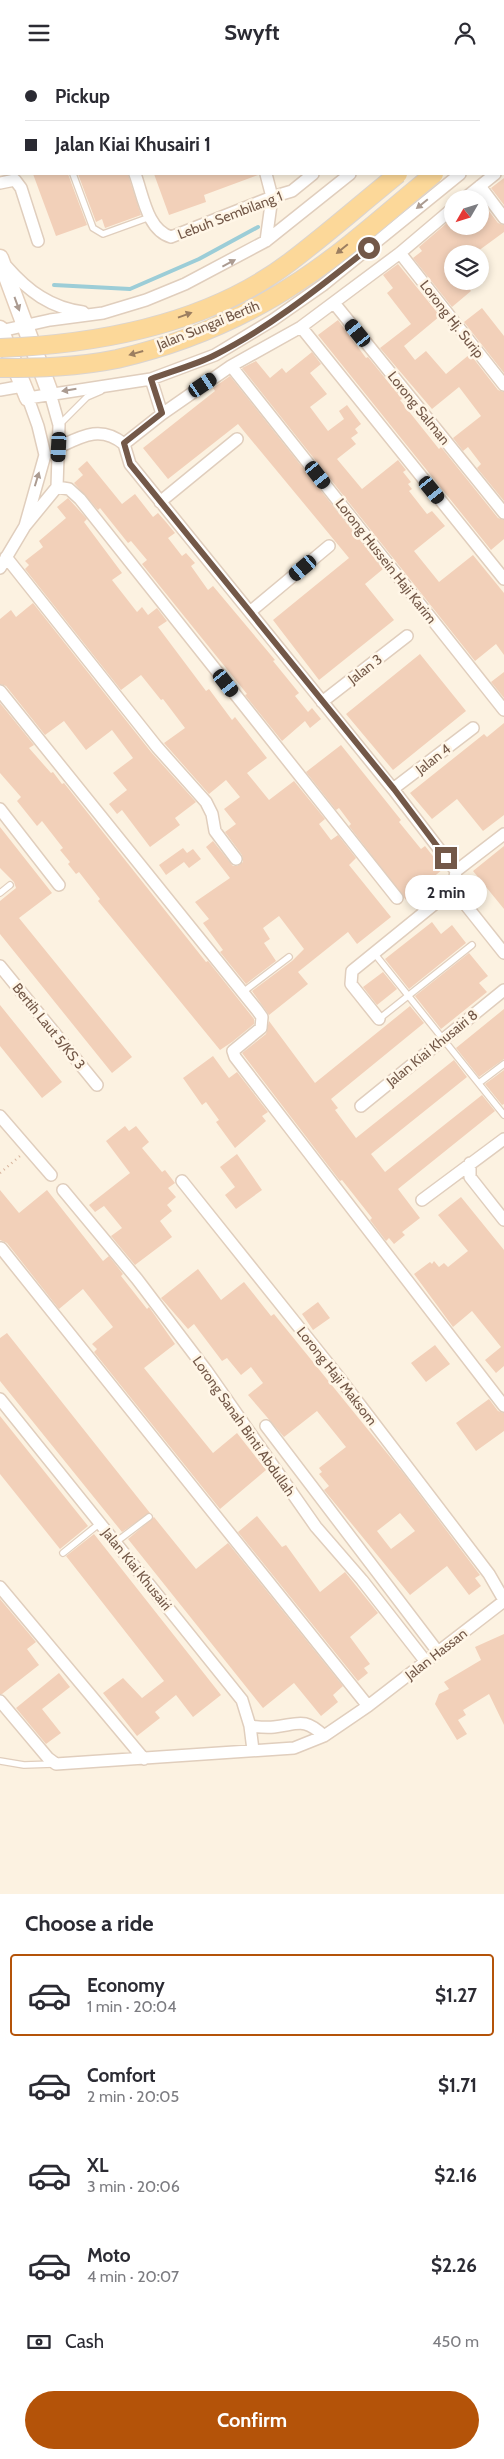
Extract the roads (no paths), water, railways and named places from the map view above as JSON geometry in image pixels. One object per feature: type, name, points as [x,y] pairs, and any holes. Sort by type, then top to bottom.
[{"type":"main road","name":"Jalan Sungai Bertih","points":[[0,336],[50,346],[105,337],[161,324],[220,303],[289,263],[397,175]]},
{"type":"main road","name":"Jalan Sungai Bertih","points":[[0,368],[56,367],[116,359],[168,344],[228,320],[301,280],[433,175]]},
{"type":"main road","points":[[1,260],[50,393]]},
{"type":"main road","points":[[0,336],[25,392]]},
{"type":"street","points":[[135,175],[150,217]]},
{"type":"street","points":[[266,175],[272,197],[266,241]]},
{"type":"street","name":"Lebuh Sembilang 1","points":[[150,217],[163,235],[171,237],[292,191],[311,175]]},
{"type":"street","points":[[0,336],[25,326],[50,320],[103,313],[146,300],[185,284],[231,262],[266,241],[349,175]]},
{"type":"street","points":[[0,390],[50,393],[151,379],[215,355],[273,320],[323,285],[459,175]]},
{"type":"street","points":[[475,190],[494,175]]},
{"type":"street","points":[[0,183],[15,180],[21,188],[38,241]]},
{"type":"street","points":[[480,186],[504,218]]},
{"type":"street","points":[[124,443],[162,413],[231,366],[301,327],[400,253],[444,216]]},
{"type":"street","name":"Lorong Hj. Surip","points":[[400,253],[504,385]]},
{"type":"street","points":[[1,260],[22,285],[46,301],[66,309],[103,313]]},
{"type":"street","name":"Lorong Salman","points":[[334,303],[504,513]]},
{"type":"street","points":[[301,327],[504,579]]},
{"type":"street","name":"Lorong Hussein Haji Karim","points":[[231,366],[504,710]]},
{"type":"street","points":[[151,379],[162,413]]},
{"type":"street","points":[[24,527],[45,455],[38,426],[25,392]]},
{"type":"street","points":[[0,568],[24,527],[57,487],[59,425],[50,393]]},
{"type":"street","points":[[59,447],[91,434],[112,434],[124,443],[130,464],[394,789],[456,871]]},
{"type":"street","points":[[160,502],[237,439]]},
{"type":"street","points":[[57,487],[69,489],[80,499],[397,897]]},
{"type":"street","points":[[250,612],[329,546]]},
{"type":"street","points":[[6,557],[157,747],[206,802],[212,814],[214,831],[236,859]]},
{"type":"street","name":"Jalan 3","points":[[322,702],[407,637]]},
{"type":"street","points":[[0,691],[257,1009],[263,1023],[261,1028],[233,1051],[234,1057],[504,1406]]},
{"type":"street","name":"Jalan 4","points":[[394,789],[472,728]]},
{"type":"street","points":[[0,809],[59,885]]},
{"type":"street","points":[[379,1019],[352,984],[352,971],[453,889],[456,871],[504,834]]},
{"type":"street","points":[[453,889],[504,953]]},
{"type":"street","name":"Bertih Laut 5/KS 3","points":[[0,966],[97,1085]]},
{"type":"street","name":"Jalan Kiai Khusairi 8","points":[[361,1106],[504,990]]},
{"type":"street","points":[[0,1115],[51,1175]]},
{"type":"street","points":[[422,1200],[504,1139]]},
{"type":"street","points":[[470,1163],[470,1177],[504,1220]]},
{"type":"street","name":"Lorong Haji Maksom","points":[[182,1181],[338,1376],[490,1574],[502,1596]]},
{"type":"street","name":"Lorong Sanah Binti Abdullah","points":[[63,1190],[154,1301],[316,1527],[362,1580],[423,1658]]},
{"type":"street","points":[[0,1248],[368,1706]]},
{"type":"street","name":"Jalan Kiai Khusairi","points":[[0,1399],[242,1700],[250,1726],[253,1750]]},
{"type":"street","points":[[266,1426],[438,1652]]},
{"type":"street","points":[[0,1587],[144,1759]]},
{"type":"street","name":"Jalan Hassan","points":[[56,1764],[294,1748],[324,1736],[368,1706],[423,1658],[438,1652],[502,1596]]},
{"type":"street","points":[[0,1701],[48,1758],[56,1764]]},
{"type":"street","points":[[250,1726],[274,1727],[298,1721],[313,1725],[324,1736]]},
{"type":"lane","points":[[73,175],[93,228],[97,232],[103,234],[150,217]]},
{"type":"lane","points":[[59,425],[87,397],[116,383]]},
{"type":"lane","points":[[0,893],[10,885]]},
{"type":"lane","points":[[379,1019],[472,945]]},
{"type":"lane","points":[[374,953],[504,1115]]},
{"type":"lane","points":[[243,992],[289,957]]},
{"type":"lane","points":[[479,1083],[504,1064]]},
{"type":"lane","points":[[116,1542],[149,1517]]},
{"type":"lane","points":[[63,1553],[100,1523]]},
{"type":"lane","points":[[0,1761],[24,1765],[56,1764]]},
{"type":"waterway","points":[[54,285],[130,289],[199,259],[258,227]]}]
